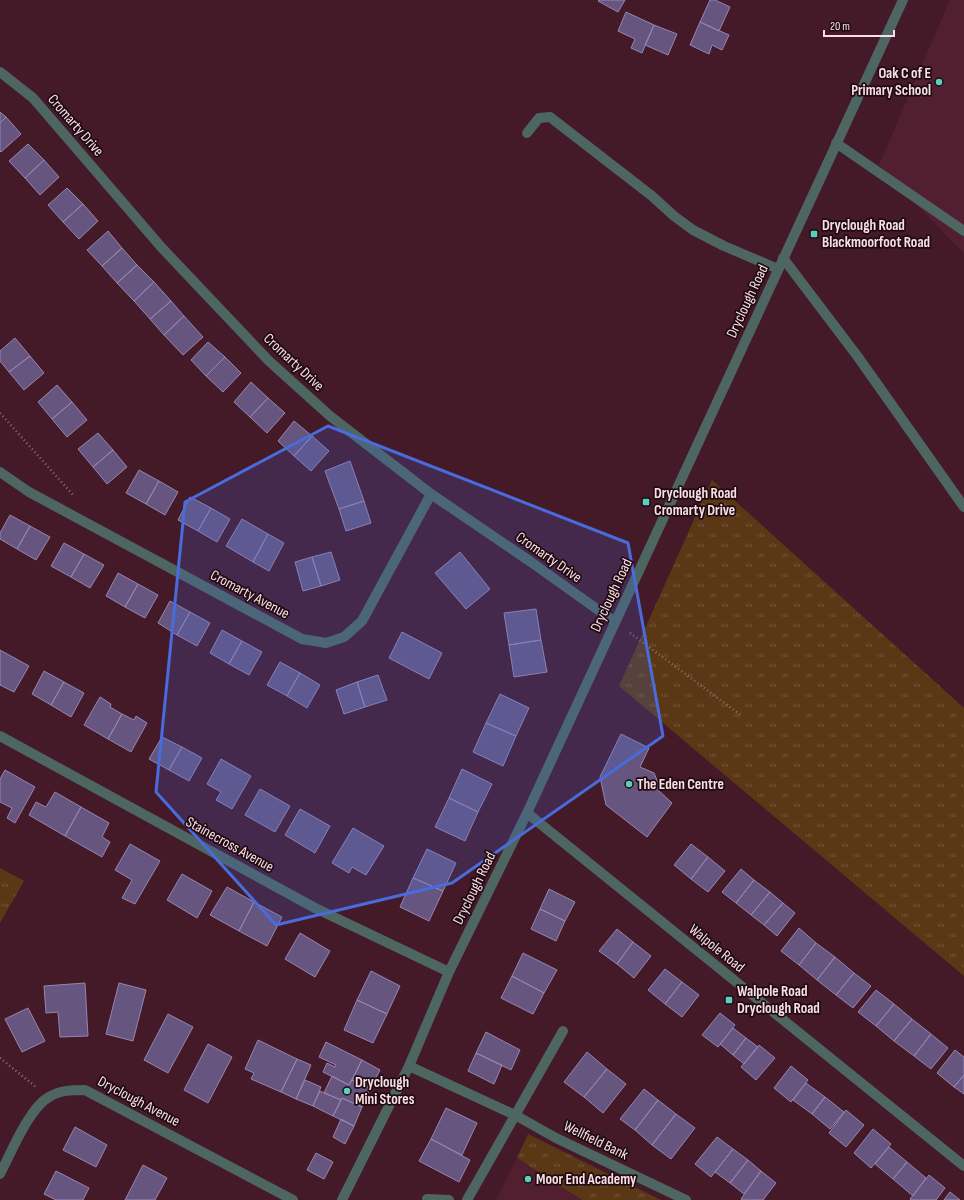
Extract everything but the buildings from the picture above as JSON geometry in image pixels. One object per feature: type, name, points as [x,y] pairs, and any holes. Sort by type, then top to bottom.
[{"type":"street","name":"Dryclough Road","points":[[342,1200],[408,1066],[449,972],[526,813],[903,0]]},
{"type":"street","name":"Cromarty Drive","points":[[0,72],[33,98],[162,248],[269,361],[330,416],[431,494],[531,562],[615,622]]},
{"type":"street","points":[[527,133],[539,118],[550,117],[652,196],[674,216],[693,230],[724,246],[778,269]]},
{"type":"street","points":[[836,143],[964,231]]},
{"type":"street","points":[[783,258],[858,357],[964,507]]},
{"type":"street","name":"Cromarty Avenue","points":[[0,472],[29,492],[302,639],[326,643],[344,637],[362,621],[431,494]]},
{"type":"street","name":"Stainecross Avenue","points":[[0,736],[315,908],[449,972]]},
{"type":"street","name":"Walpole Road","points":[[526,813],[964,1166]]},
{"type":"street","points":[[467,1200],[563,1031]]},
{"type":"street","name":"Wellfield Bank","points":[[408,1066],[515,1115],[556,1138],[686,1200]]},
{"type":"street","name":"Dryclough Avenue","points":[[0,1174],[33,1112],[49,1097],[66,1090],[85,1090],[293,1200]]},
{"type":"street","points":[[427,1199],[449,1200]]},
{"type":"path","points":[[0,413],[78,500]]},
{"type":"path","points":[[615,622],[742,716]]},
{"type":"path","points":[[0,1058],[49,1097]]},
{"type":"highlighted area","points":[[328,426],[628,543],[663,736],[452,883],[276,925],[156,792],[185,502]]},
{"type":"shaded area","name":"Oak C of E Primary School","points":[[950,0],[964,0],[964,254],[879,165]]},
{"type":"shaded area","name":"Moor End Academy","points":[[517,1158],[582,1200],[496,1200]]},
{"type":"green space","points":[[712,480],[964,708],[964,976],[619,686]]},
{"type":"green space","points":[[0,868],[24,881],[0,923]]},
{"type":"green space","points":[[528,1134],[661,1200],[582,1200],[517,1158]]},
{"type":"place","name":"Oak C of E Primary School","points":[[939,82]]},
{"type":"place","name":"Dryclough Road Blackmoorfoot Road","points":[[814,234]]},
{"type":"place","name":"Dryclough Road Cromarty Drive","points":[[646,502]]},
{"type":"place","name":"The Eden Centre","points":[[629,784]]},
{"type":"place","name":"Walpole Road Dryclough Road","points":[[729,1000]]},
{"type":"place","name":"Dryclough Mini Stores","points":[[347,1091]]},
{"type":"place","name":"Moor End Academy","points":[[528,1179]]}]
